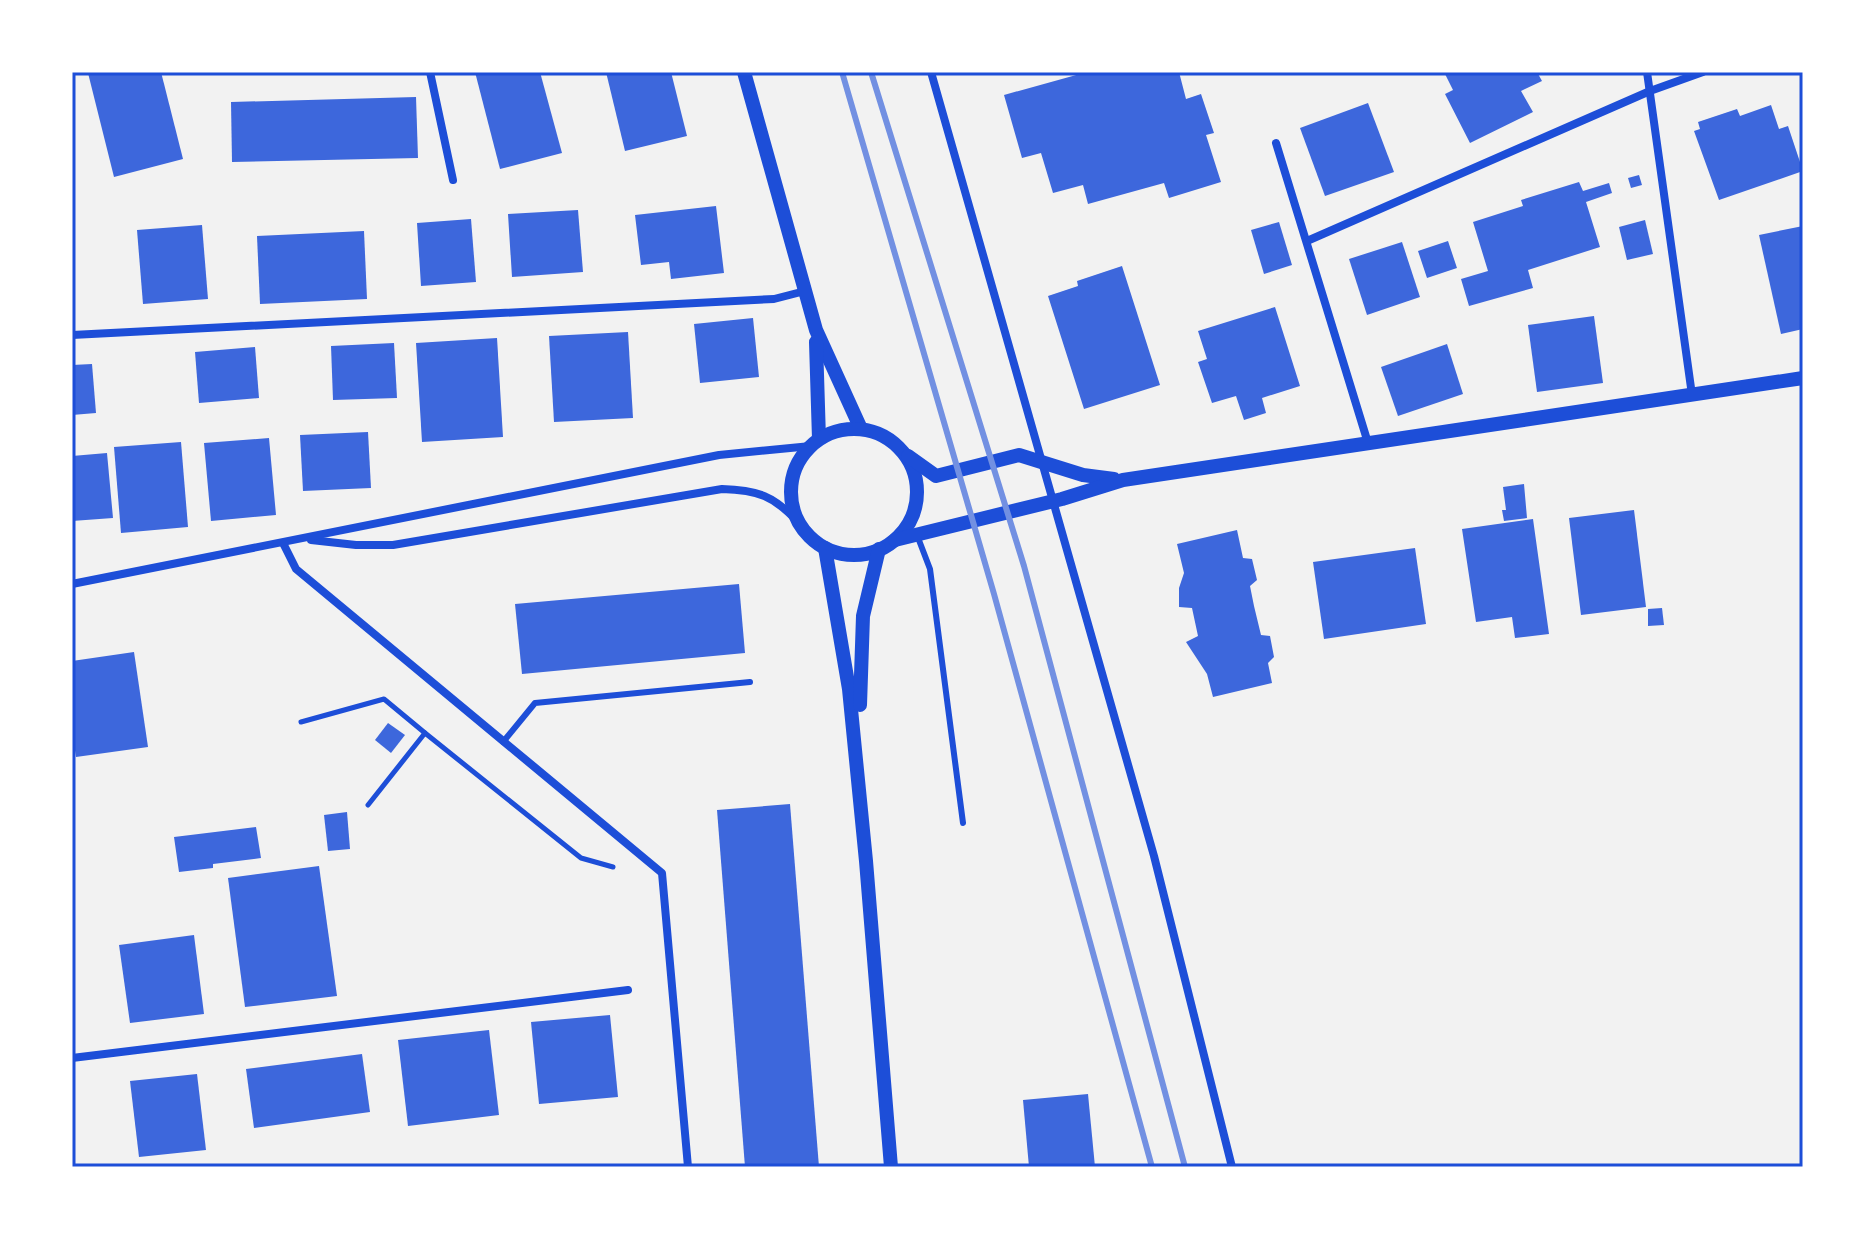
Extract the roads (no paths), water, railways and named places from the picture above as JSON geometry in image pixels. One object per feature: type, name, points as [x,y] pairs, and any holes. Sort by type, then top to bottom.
[{"type":"street","points":[[430,72],[453,180]]},
{"type":"street","points":[[744,72],[816,330],[861,429]]},
{"type":"street","points":[[931,72],[1154,856],[1232,1167]]},
{"type":"street","points":[[1647,72],[1692,396]]},
{"type":"street","points":[[1307,241],[1650,91],[1703,72]]},
{"type":"street","points":[[1276,143],[1368,443]]},
{"type":"street","points":[[72,335],[774,299],[805,291]]},
{"type":"street","points":[[798,522],[791,481],[801,456],[815,442],[816,330]]},
{"type":"street","points":[[301,539],[356,545],[393,545],[722,489],[760,493],[774,499],[825,548],[843,554],[861,555],[895,540],[1053,501],[1123,480],[1803,378]]},
{"type":"street","points":[[72,584],[719,455],[815,442],[846,429],[876,433],[936,476],[1019,455],[1083,475],[1123,480]]},
{"type":"street","points":[[895,540],[909,523],[917,491],[913,470],[901,450]]},
{"type":"street","points":[[283,543],[296,569],[662,873],[688,1167]]},
{"type":"street","points":[[825,548],[849,689],[891,1167]]},
{"type":"street","points":[[866,861],[867,793],[858,688],[863,616],[879,549]]},
{"type":"street","points":[[72,1058],[628,990]]},
{"type":"lane","points":[[917,535],[930,569],[963,823]]},
{"type":"lane","points":[[503,742],[535,703],[750,682]]},
{"type":"railway","points":[[842,72],[994,594],[1152,1167]]},
{"type":"railway","points":[[871,72],[1024,566],[1185,1167]]}]
